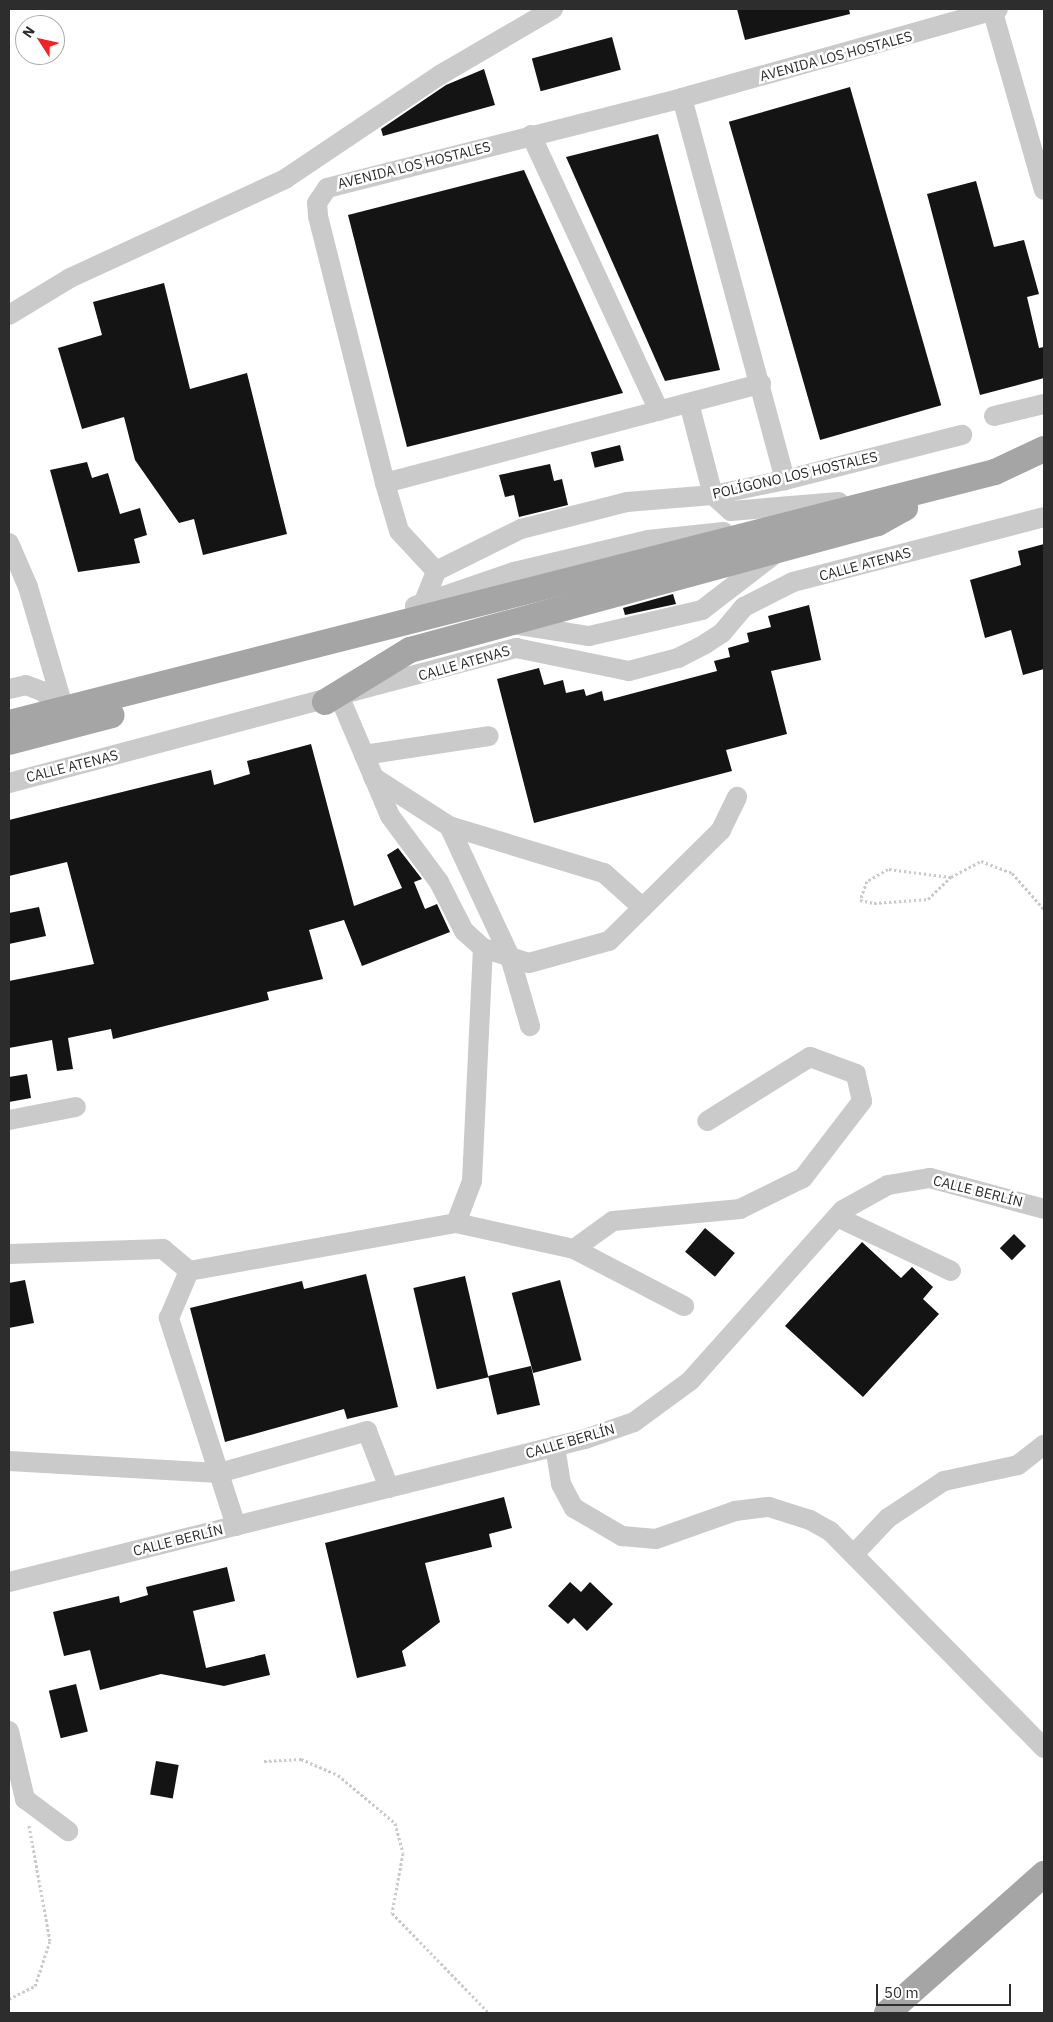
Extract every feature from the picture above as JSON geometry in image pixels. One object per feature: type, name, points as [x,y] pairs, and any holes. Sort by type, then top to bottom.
[{"type":"main road","points":[[9,723],[770,527],[995,472],[1044,449]]},
{"type":"main road","points":[[9,742],[1044,472]]},
{"type":"main road","points":[[333,700],[410,650],[878,523],[905,508]]},
{"type":"main road","points":[[887,2013],[1044,1874]]},
{"type":"street","points":[[9,315],[70,278],[296,172],[423,86],[552,9]]},
{"type":"street","points":[[993,10],[1044,190]]},
{"type":"street","name":"AVENIDA LOS HOSTALES","points":[[436,571],[399,531],[385,483],[318,216],[317,203],[322,194],[339,184],[682,98],[993,10]]},
{"type":"street","points":[[682,98],[762,384],[785,480]]},
{"type":"street","points":[[531,135],[659,411]]},
{"type":"street","points":[[296,172],[322,194]]},
{"type":"street","points":[[385,483],[762,384]]},
{"type":"street","points":[[689,403],[713,495],[732,511],[834,503],[995,472]]},
{"type":"street","points":[[994,416],[1044,404]]},
{"type":"street","name":"POLÍGONO LOS HOSTALES","points":[[436,571],[521,529],[627,502],[713,495],[785,480],[962,434]]},
{"type":"street","name":"CALLE ATENAS","points":[[9,782],[333,700],[516,648],[532,649],[629,671],[678,658],[705,644],[722,633],[744,607],[793,582],[1044,517]]},
{"type":"street","points":[[263,658],[300,638],[423,604],[514,572],[648,540],[770,527]]},
{"type":"street","points":[[9,544],[28,587],[64,709]]},
{"type":"street","points":[[702,610],[781,550]]},
{"type":"street","points":[[423,604],[436,571]]},
{"type":"street","points":[[532,649],[702,610],[744,607]]},
{"type":"street","points":[[471,622],[510,623],[589,636]]},
{"type":"street","points":[[9,689],[26,685],[42,691],[64,709]]},
{"type":"street","points":[[333,700],[364,755],[390,816],[439,882],[464,931],[483,948],[529,963],[608,942],[721,830],[737,797]]},
{"type":"street","points":[[364,755],[488,736]]},
{"type":"street","points":[[373,777],[449,826],[604,873],[643,908]]},
{"type":"street","points":[[449,826],[510,957],[530,1026]]},
{"type":"street","points":[[456,1223],[472,1181],[483,948]]},
{"type":"street","points":[[574,1249],[613,1221],[740,1209],[803,1178],[862,1101],[856,1074],[810,1057],[707,1121]]},
{"type":"street","points":[[9,1120],[76,1107]]},
{"type":"street","name":"CALLE BERLÍN","points":[[9,1582],[555,1446],[634,1422],[660,1406],[690,1381],[837,1217],[873,1191],[917,1178],[950,1181],[1044,1209]]},
{"type":"street","points":[[837,1217],[951,1271]]},
{"type":"street","points":[[9,1254],[163,1249],[190,1271],[456,1223],[574,1249],[684,1306]]},
{"type":"street","points":[[190,1271],[169,1318],[236,1526]]},
{"type":"street","points":[[9,1461],[219,1473],[367,1432],[389,1488]]},
{"type":"street","points":[[855,1553],[888,1518],[944,1481],[1018,1465],[1044,1445]]},
{"type":"street","points":[[555,1446],[562,1484],[574,1508],[622,1536],[656,1539],[735,1511],[769,1507],[810,1520],[855,1553],[1044,1748]]},
{"type":"street","points":[[9,1731],[25,1800],[68,1832]]},
{"type":"path","points":[[951,877],[888,869],[867,882],[860,900],[874,903],[928,899],[951,877],[982,861],[1012,874],[1044,909]]},
{"type":"path","points":[[264,1760],[301,1759],[338,1775],[395,1823],[403,1853],[392,1913],[489,2013]]},
{"type":"path","points":[[9,1999],[35,1986],[50,1940],[25,1800]]},
{"type":"building","points":[[737,9],[849,9],[850,14],[745,40]]},
{"type":"building","points":[[612,37],[621,70],[541,91],[532,58]]},
{"type":"building","points":[[484,69],[495,105],[383,136],[381,129],[446,85]]},
{"type":"building","points":[[850,87],[941,405],[820,440],[729,122]]},
{"type":"building","points":[[658,134],[720,370],[665,381],[566,157]]},
{"type":"building","points":[[524,170],[623,393],[407,447],[348,215]]},
{"type":"building","points":[[976,181],[994,247],[1024,240],[1039,294],[1027,297],[1039,348],[1044,347],[1044,378],[980,395],[927,194]]},
{"type":"building","points":[[164,283],[190,389],[247,373],[287,534],[203,555],[194,519],[179,523],[135,460],[124,417],[82,429],[58,348],[102,335],[93,302]]},
{"type":"building","points":[[620,445],[624,461],[595,468],[591,452]]},
{"type":"building","points":[[87,462],[92,478],[108,473],[120,514],[140,508],[147,535],[134,539],[140,563],[78,572],[50,470]]},
{"type":"building","points":[[550,464],[554,481],[562,479],[568,505],[519,517],[514,495],[505,497],[499,475]]},
{"type":"building","points":[[1044,544],[1044,669],[1023,675],[1011,630],[985,638],[970,580],[1021,565],[1018,551]]},
{"type":"building","points":[[673,594],[676,604],[625,615],[623,608]]},
{"type":"building","points":[[809,605],[821,660],[771,671],[787,734],[726,750],[732,771],[534,823],[497,679],[539,668],[544,685],[563,680],[566,693],[584,689],[586,696],[602,691],[604,701],[717,671],[714,661],[730,657],[728,648],[749,642],[747,633],[771,627],[768,616]]},
{"type":"building","points":[[311,744],[354,906],[402,888],[387,855],[398,848],[422,879],[414,882],[425,909],[437,904],[450,932],[362,966],[344,920],[309,930],[323,979],[267,992],[269,1000],[113,1039],[111,1029],[68,1038],[73,1069],[57,1071],[52,1040],[9,1048],[9,981],[94,964],[67,862],[9,876],[9,820],[211,770],[214,785],[250,774],[247,761]]},
{"type":"building","points":[[39,907],[46,936],[9,944],[9,913]]},
{"type":"building","points":[[27,1074],[31,1098],[9,1102],[9,1077]]},
{"type":"building","points":[[705,1228],[735,1253],[715,1277],[685,1252]]},
{"type":"building","points":[[1014,1234],[1026,1246],[1012,1260],[1000,1248]]},
{"type":"building","points":[[862,1242],[901,1278],[912,1267],[933,1287],[923,1299],[939,1314],[863,1397],[785,1326]]},
{"type":"building","points":[[366,1274],[398,1407],[347,1419],[344,1409],[225,1442],[190,1308],[302,1281],[304,1289]]},
{"type":"building","points":[[465,1276],[488,1377],[437,1389],[413,1288]]},
{"type":"building","points":[[25,1280],[34,1323],[9,1328],[9,1283]]},
{"type":"building","points":[[560,1280],[581,1360],[533,1373],[512,1293]]},
{"type":"building","points":[[531,1366],[540,1405],[497,1415],[488,1376]]},
{"type":"building","points":[[504,1497],[512,1528],[489,1534],[492,1547],[425,1563],[440,1622],[402,1651],[406,1666],[357,1678],[325,1543]]},
{"type":"building","points":[[227,1567],[235,1601],[193,1611],[206,1668],[265,1654],[270,1675],[224,1686],[161,1674],[100,1690],[90,1650],[64,1656],[53,1612],[119,1596],[120,1603],[148,1595],[146,1587]]},
{"type":"building","points":[[570,1582],[581,1592],[590,1582],[613,1604],[587,1631],[574,1618],[568,1624],[548,1606]]},
{"type":"building","points":[[76,1684],[88,1732],[61,1738],[49,1691]]},
{"type":"building","points":[[156,1761],[179,1765],[173,1798],[150,1794]]}]
